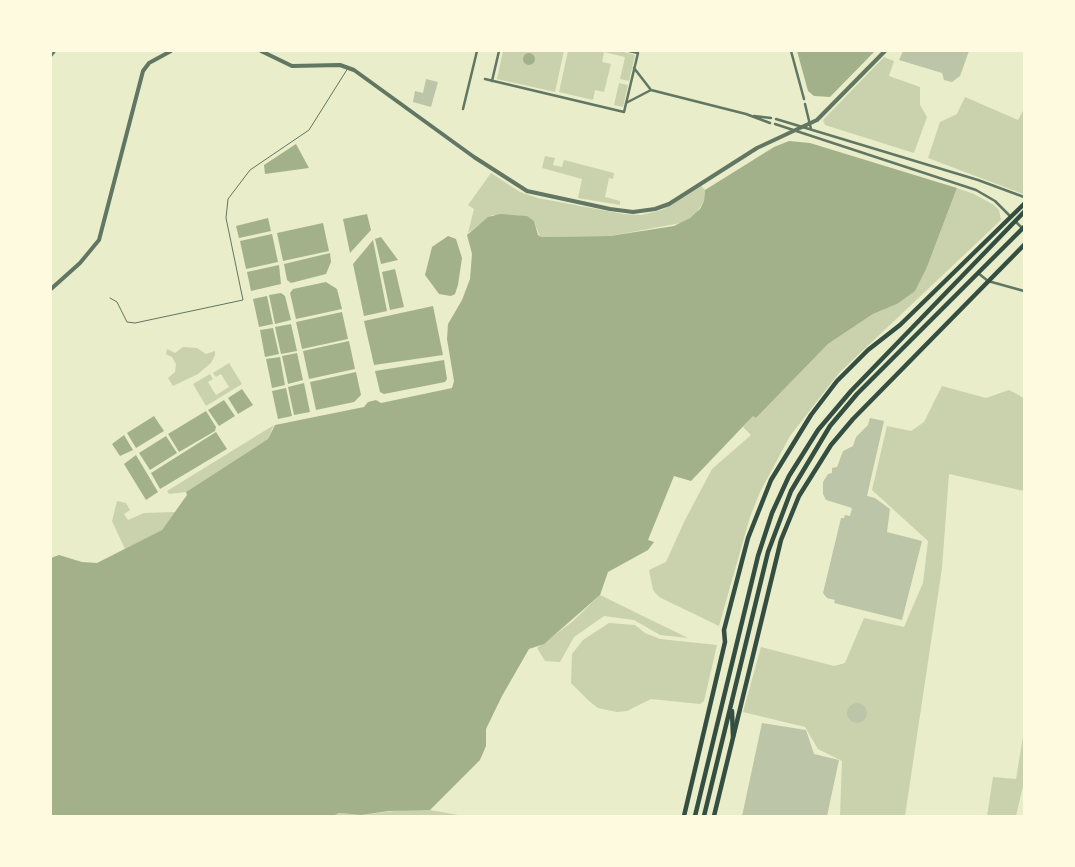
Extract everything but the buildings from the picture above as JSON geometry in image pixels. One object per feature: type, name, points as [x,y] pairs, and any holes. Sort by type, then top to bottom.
[{"type":"main road","points":[[684,816],[725,642],[724,630],[748,538],[771,480],[805,423],[837,381],[868,350],[900,325],[1024,204]]},
{"type":"main road","points":[[696,816],[758,556],[772,513],[789,476],[818,430],[851,391],[1024,212]]},
{"type":"main road","points":[[704,816],[772,539],[788,498],[806,464],[830,426],[857,394],[1023,228]]},
{"type":"main road","points":[[714,816],[780,540],[807,482],[831,446],[853,419],[1024,245]]},
{"type":"main road","points":[[732,703],[733,737]]},
{"type":"street","points":[[51,56],[55,51]]},
{"type":"street","points":[[51,289],[80,263],[99,240],[138,84],[146,65],[163,52],[171,51]]},
{"type":"street","points":[[261,51],[297,67],[340,65],[348,68],[474,157],[522,188],[540,194],[610,209],[640,212],[662,207],[757,148],[811,124],[830,109],[885,51]]},
{"type":"street","points":[[463,109],[473,76],[477,51]]},
{"type":"street","points":[[492,81],[500,51]]},
{"type":"street","points":[[485,79],[624,112],[638,53],[629,51]]},
{"type":"street","points":[[791,51],[804,98]]},
{"type":"street","points":[[634,68],[651,90],[750,115],[771,118]]},
{"type":"street","points":[[626,103],[651,90]]},
{"type":"street","points":[[805,104],[811,124],[810,134]]},
{"type":"street","points":[[750,115],[770,123]]},
{"type":"street","points":[[776,119],[978,180],[1024,197]]},
{"type":"street","points":[[775,124],[976,190],[995,201],[1023,228]]},
{"type":"street","points":[[978,273],[988,281],[1024,291]]},
{"type":"lane","points":[[110,298],[117,302],[128,322],[135,323],[243,300],[227,223],[228,199],[250,170],[309,130],[348,68]]},
{"type":"shaded area","points":[[503,51],[564,51],[555,92],[497,79]]},
{"type":"shaded area","points":[[568,51],[620,51],[635,55],[629,81],[620,79],[625,57],[604,52],[602,62],[611,64],[604,92],[595,90],[593,100],[559,92]]},
{"type":"shaded area","points":[[797,51],[875,51],[830,97],[814,96],[808,91]]},
{"type":"shaded area","points":[[531,53],[534,54],[534,64],[527,65],[524,64],[523,57],[524,54]]},
{"type":"shaded area","points":[[884,57],[894,61],[889,76],[920,87],[920,105],[927,117],[914,153],[825,125],[823,120]]},
{"type":"shaded area","points":[[619,83],[628,85],[623,107],[614,105]]},
{"type":"shaded area","points":[[965,97],[1018,120],[1024,109],[1023,194],[928,158],[940,122],[957,114]]},
{"type":"shaded area","points":[[789,141],[810,143],[957,188],[927,267],[915,291],[897,304],[873,314],[828,344],[756,418],[753,416],[691,481],[674,476],[648,540],[654,542],[648,550],[608,572],[600,595],[544,644],[529,649],[502,696],[486,729],[486,746],[480,760],[430,810],[389,811],[361,815],[339,813],[333,816],[51,816],[51,558],[59,555],[82,562],[97,563],[162,530],[187,495],[186,492],[268,439],[275,425],[364,407],[368,402],[376,400],[381,403],[452,388],[454,381],[447,339],[448,324],[462,300],[470,279],[472,254],[467,235],[488,217],[500,214],[527,216],[534,221],[538,235],[541,237],[610,236],[674,226],[690,218],[700,209],[704,201],[705,190],[774,147]]},
{"type":"shaded area","points":[[296,144],[309,168],[265,174],[264,165]]},
{"type":"shaded area","points":[[545,156],[555,158],[553,165],[562,167],[564,160],[614,173],[613,179],[609,178],[605,197],[620,201],[620,205],[578,198],[582,179],[542,168]]},
{"type":"shaded area","points":[[491,173],[520,192],[538,198],[623,214],[641,215],[662,210],[701,186],[705,190],[704,201],[695,215],[681,223],[610,236],[540,237],[534,221],[519,215],[492,215],[468,233],[474,209],[468,205]]},
{"type":"shaded area","points":[[957,188],[974,194],[994,205],[999,210],[1001,220],[839,373],[790,436],[760,492],[750,517],[719,626],[659,597],[653,590],[649,570],[666,562],[684,522],[712,469],[751,435],[743,427],[753,415],[756,418],[828,344],[873,314],[897,304],[927,267]]},
{"type":"shaded area","points":[[367,214],[371,230],[350,253],[343,219]]},
{"type":"shaded area","points":[[268,218],[271,231],[239,238],[236,226]]},
{"type":"shaded area","points":[[323,223],[329,251],[283,261],[277,233]]},
{"type":"shaded area","points":[[272,234],[278,262],[246,269],[240,241]]},
{"type":"shaded area","points":[[448,236],[456,239],[462,258],[458,285],[455,294],[451,296],[439,294],[425,275],[432,247]]},
{"type":"shaded area","points":[[381,237],[398,260],[381,264],[375,239]]},
{"type":"shaded area","points":[[373,240],[387,311],[364,316],[353,264]]},
{"type":"shaded area","points":[[330,253],[331,262],[326,274],[291,283],[287,280],[284,264]]},
{"type":"shaded area","points":[[279,265],[281,284],[251,291],[247,272]]},
{"type":"shaded area","points":[[395,269],[404,307],[390,310],[382,272]]},
{"type":"shaded area","points":[[326,282],[337,289],[342,309],[296,319],[290,293],[293,289]]},
{"type":"shaded area","points":[[281,293],[285,296],[291,320],[275,324],[269,295]]},
{"type":"shaded area","points":[[267,296],[273,324],[259,327],[253,299]]},
{"type":"shaded area","points":[[433,306],[443,355],[374,365],[364,321]]},
{"type":"shaded area","points":[[342,312],[348,339],[302,349],[296,322]]},
{"type":"shaded area","points":[[291,324],[297,351],[281,354],[275,327]]},
{"type":"shaded area","points":[[273,328],[279,354],[265,357],[260,330]]},
{"type":"shaded area","points":[[349,341],[355,369],[309,379],[303,351]]},
{"type":"shaded area","points":[[183,347],[197,348],[206,354],[215,351],[215,355],[211,363],[198,374],[173,386],[168,378],[175,372],[176,364],[172,357],[166,354],[167,349],[175,353]]},
{"type":"shaded area","points":[[297,353],[303,380],[288,384],[282,356]]},
{"type":"shaded area","points":[[280,357],[285,385],[272,388],[266,359]]},
{"type":"shaded area","points":[[444,360],[447,379],[445,382],[384,394],[380,392],[375,371]]},
{"type":"shaded area","points":[[229,363],[242,384],[206,406],[193,384],[210,374],[213,379],[208,382],[216,395],[229,387],[221,374],[216,377],[213,373]]},
{"type":"shaded area","points":[[356,372],[361,395],[354,402],[316,410],[310,382]]},
{"type":"shaded area","points":[[304,383],[310,412],[294,415],[288,387]]},
{"type":"shaded area","points":[[942,386],[986,398],[1009,390],[1024,398],[1024,491],[949,474],[942,568],[905,816],[840,816],[842,761],[818,749],[805,727],[743,712],[761,647],[834,666],[845,663],[864,618],[904,627],[923,583],[928,541],[872,490],[887,426],[911,431],[924,422]]},
{"type":"shaded area","points":[[286,388],[292,416],[278,419],[272,391]]},
{"type":"shaded area","points":[[242,389],[253,405],[238,414],[228,398]]},
{"type":"shaded area","points":[[224,400],[235,416],[219,426],[208,410]]},
{"type":"shaded area","points":[[206,411],[216,427],[215,431],[179,452],[168,434]]},
{"type":"shaded area","points":[[154,416],[164,431],[136,448],[127,433]]},
{"type":"shaded area","points":[[274,425],[268,439],[186,492],[169,494],[167,491]]},
{"type":"shaded area","points":[[216,432],[227,449],[160,489],[151,473]]},
{"type":"shaded area","points":[[124,435],[133,450],[120,456],[112,444]]},
{"type":"shaded area","points":[[166,436],[177,453],[150,470],[139,453]]},
{"type":"shaded area","points":[[136,455],[158,492],[146,500],[124,464]]},
{"type":"shaded area","points":[[117,501],[126,503],[130,510],[124,514],[128,520],[144,513],[175,512],[162,530],[125,549],[112,521]]},
{"type":"shaded area","points":[[600,595],[688,638],[660,635],[634,620],[604,616],[574,637],[560,662],[545,661],[537,648],[572,622]]},
{"type":"shaded area","points":[[609,623],[635,625],[645,633],[660,639],[717,645],[704,701],[700,704],[651,699],[627,711],[617,712],[598,708],[589,701],[571,683],[572,654],[583,640]]},
{"type":"shaded area","points":[[1024,731],[1024,782],[1016,816],[987,816],[993,777],[1016,779]]},
{"type":"shaded area","points":[[403,810],[430,810],[458,815],[333,816],[339,813],[361,815]]}]
